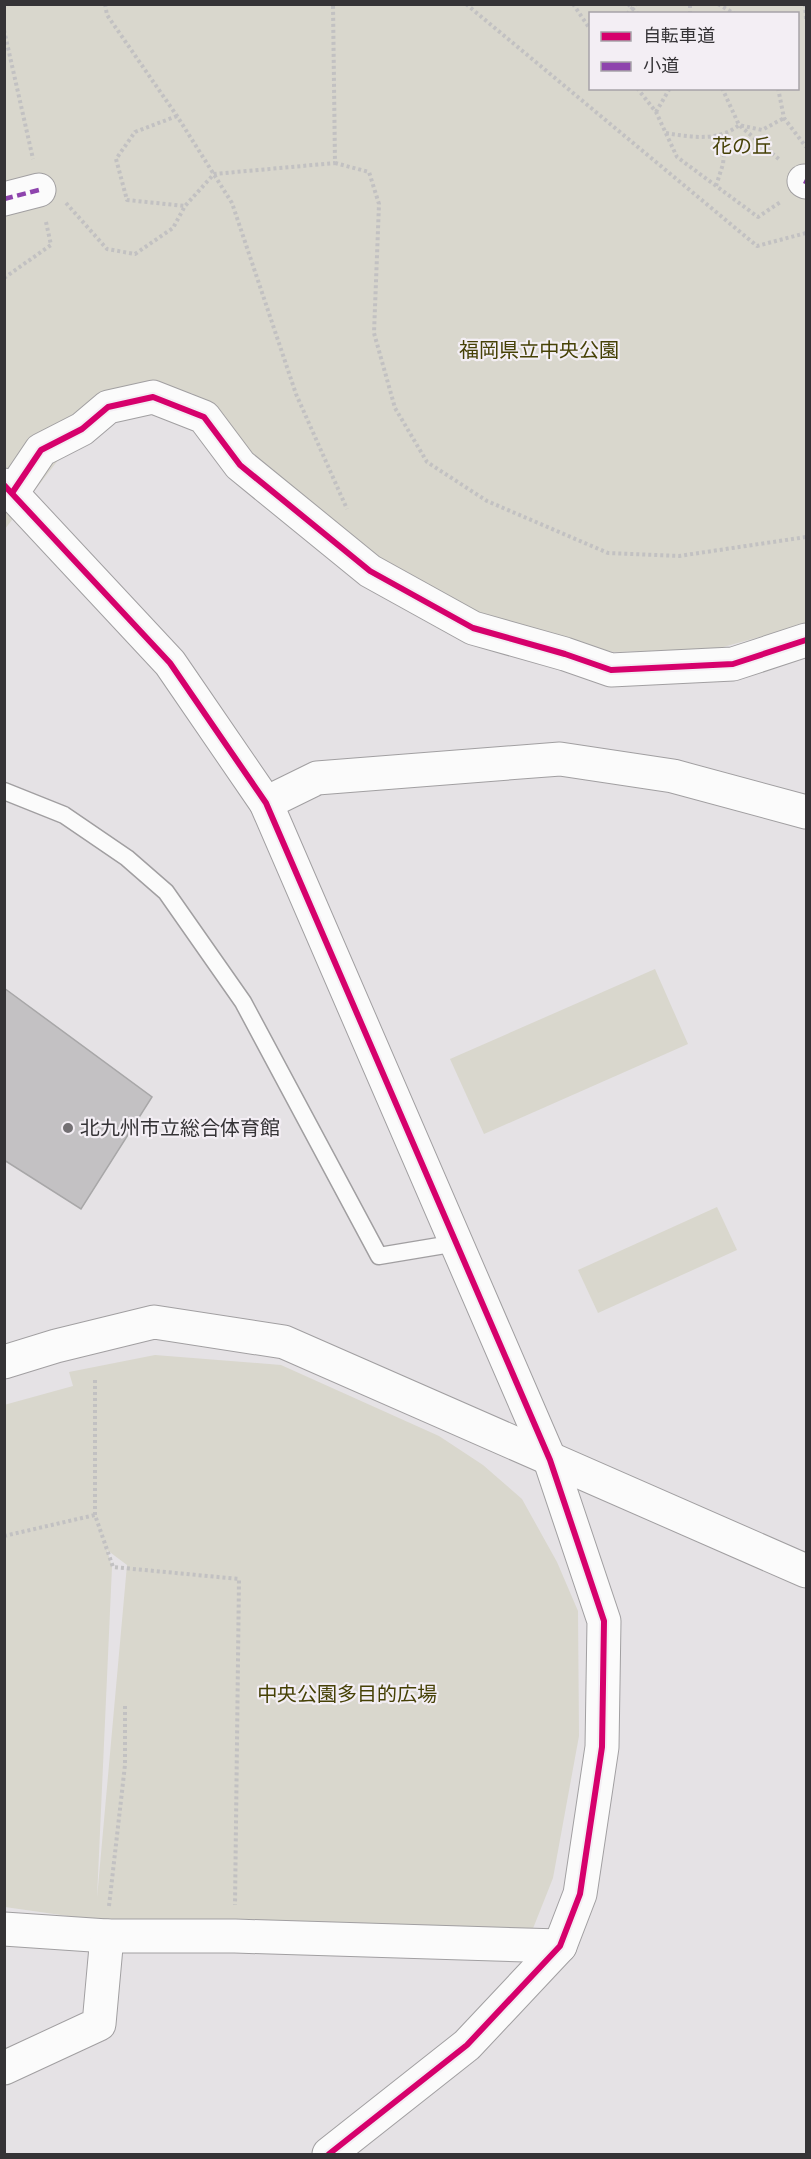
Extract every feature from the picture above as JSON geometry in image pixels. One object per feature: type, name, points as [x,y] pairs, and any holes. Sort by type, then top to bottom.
[{"type":"street","points":[[4,199],[51,195]]},
{"type":"street","points":[[330,2154],[467,2045],[560,1946],[580,1894],[602,1747],[604,1621],[550,1460],[266,803],[170,663],[7,486],[41,450],[82,429],[108,407],[153,397],[204,417],[240,465],[370,571],[473,628],[565,654],[611,670],[733,664],[807,640]]},
{"type":"street","points":[[266,803],[317,778],[560,759],[672,776],[807,812]]},
{"type":"street","points":[[4,1362],[56,1346],[154,1322],[284,1342],[807,1571]]},
{"type":"street","points":[[4,1929],[107,1935],[235,1936],[560,1946]]},
{"type":"street","points":[[4,2068],[99,2024],[107,1935]]},
{"type":"lane","points":[[4,791],[64,815],[127,858],[166,892],[243,1002],[379,1256],[457,1243]]},
{"type":"path","points":[[105,4],[107,15],[177,116],[232,203],[296,394],[348,513]]},
{"type":"path","points":[[333,4],[335,163]]},
{"type":"path","points":[[466,4],[758,246],[807,232]]},
{"type":"path","points":[[573,4],[589,26]]},
{"type":"path","points":[[630,7],[636,4]]},
{"type":"path","points":[[718,4],[732,12]]},
{"type":"path","points":[[805,4],[807,19]]},
{"type":"path","points":[[639,90],[656,112],[677,157],[758,217],[782,201],[805,181],[739,125],[723,90]]},
{"type":"path","points":[[656,112],[669,90]]},
{"type":"path","points":[[778,90],[784,118],[807,147]]},
{"type":"path","points":[[177,116],[135,132],[116,159],[127,200],[185,206]]},
{"type":"path","points":[[666,133],[689,136],[726,135],[739,125],[762,130],[784,118]]},
{"type":"path","points":[[716,186],[723,164],[726,135]]},
{"type":"path","points":[[51,195],[107,249],[135,254],[173,228],[185,206],[214,174],[335,163],[369,172],[379,204],[374,333],[395,408],[427,462],[488,501],[608,553],[679,556],[807,537]]},
{"type":"path","points":[[95,1380],[95,1515],[112,1568],[239,1579],[235,1936]]},
{"type":"path","points":[[4,1536],[95,1515]]},
{"type":"path","points":[[107,1935],[110,1884],[125,1765],[125,1706]]},
{"type":"green space","name":"福岡県立中央公園","points":[[5,5],[806,5],[806,624],[716,649],[614,652],[539,641],[386,571],[262,465],[192,393],[82,429],[5,529]]},
{"type":"green space","points":[[655,969],[688,1044],[484,1134],[450,1059]]},
{"type":"green space","points":[[717,1207],[737,1250],[598,1313],[578,1270]]},
{"type":"green space","name":"中央公園多目的広場","points":[[155,1355],[281,1365],[439,1436],[483,1465],[522,1499],[557,1562],[578,1611],[579,1736],[553,1878],[532,1931],[96,1920],[5,1907],[4,1405],[73,1386],[69,1372]],"holes":[[[107,1550],[127,1565],[97,1898],[112,1567]]]},
{"type":"building","name":"北九州市立総合体育館","points":[[4,988],[152,1097],[81,1209],[4,1160]]},
{"type":"marked path","points":[[4,199],[39,190]]},
{"type":"cycle path","points":[[12,493],[41,450],[82,429],[108,407],[153,397],[204,417],[240,465],[370,571],[473,628],[565,654],[611,670],[733,664],[806,640]]},
{"type":"cycle path","points":[[4,485],[170,663],[266,803],[550,1460],[604,1621],[602,1747],[580,1894],[560,1946],[467,2045],[329,2154]]},
{"type":"place","name":"北九州市立総合体育館","points":[[68,1128]]},
{"type":"park label","name":"花の丘","points":[[742,146]]}]
